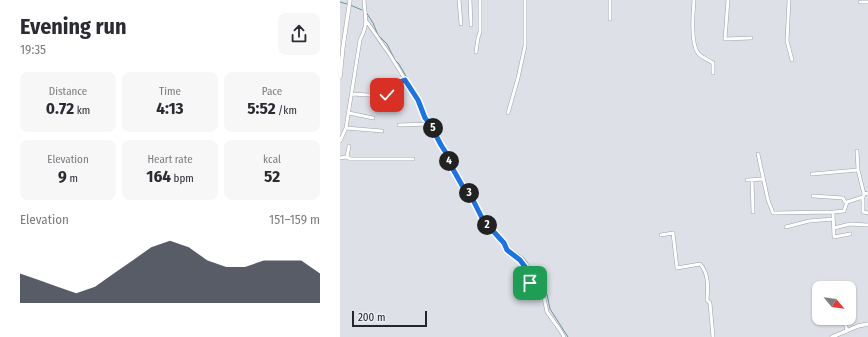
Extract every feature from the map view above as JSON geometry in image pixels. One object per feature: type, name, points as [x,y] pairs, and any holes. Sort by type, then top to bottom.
[{"type":"street","points":[[364,0],[367,22],[390,54],[418,100],[425,118],[448,156],[449,162],[463,187],[470,194],[483,220],[504,243],[507,250],[520,260],[529,272],[530,283],[542,293],[547,312],[564,337]]},
{"type":"street","points":[[459,0],[460,24]]},
{"type":"street","points":[[470,0],[471,25]]},
{"type":"street","points":[[476,52],[480,32],[480,0]]},
{"type":"street","points":[[508,113],[525,46],[525,0]]},
{"type":"street","points":[[610,0],[610,19]]},
{"type":"street","points":[[694,0],[692,28],[696,50],[698,54],[713,64],[713,73]]},
{"type":"street","points":[[728,0],[725,39],[751,38]]},
{"type":"street","points":[[789,0],[787,41],[792,60]]},
{"type":"street","points":[[340,77],[349,1]]},
{"type":"street","points":[[860,2],[868,2]]},
{"type":"street","points":[[340,141],[346,128],[360,40],[366,29],[367,22]]},
{"type":"street","points":[[352,94],[385,96],[393,84],[405,80]]},
{"type":"street","points":[[349,113],[373,118]]},
{"type":"street","points":[[399,125],[430,124]]},
{"type":"street","points":[[346,128],[382,131]]},
{"type":"street","points":[[347,157],[349,146]]},
{"type":"street","points":[[857,151],[858,170],[865,195],[863,212],[868,213]]},
{"type":"street","points":[[758,154],[768,200],[773,214],[844,211],[847,202]]},
{"type":"street","points":[[340,158],[413,159]]},
{"type":"street","points":[[812,174],[858,170]]},
{"type":"street","points":[[747,180],[763,179]]},
{"type":"street","points":[[752,180],[753,212]]},
{"type":"street","points":[[847,202],[865,195]]},
{"type":"street","points":[[814,196],[843,198],[845,202],[847,202]]},
{"type":"street","points":[[833,212],[835,237],[850,234]]},
{"type":"street","points":[[786,226],[809,221],[816,222],[833,220]]},
{"type":"street","points":[[834,228],[850,224],[868,225]]},
{"type":"street","points":[[661,235],[673,233],[677,268],[700,264],[704,270],[707,276],[707,300],[710,303],[713,337]]},
{"type":"street","points":[[832,337],[858,326],[868,324]]},
{"type":"street","points":[[846,325],[847,331]]},
{"type":"waterway","points":[[340,2],[347,4]]},
{"type":"waterway","points":[[350,5],[362,10]]},
{"type":"waterway","points":[[366,12],[378,35],[387,44],[419,99]]},
{"type":"waterway","points":[[422,106],[426,118]]},
{"type":"waterway","points":[[431,123],[436,128],[463,183],[472,192],[487,222],[504,241]]},
{"type":"waterway","points":[[507,246],[524,258],[533,271],[535,284],[547,294],[550,309],[568,337]]},
{"type":"route","points":[[387,95],[391,86],[395,82],[405,80],[418,100],[425,118],[438,136],[441,145],[448,156],[449,162],[463,187],[470,194],[483,220],[504,243],[507,250],[520,260],[529,272],[530,283]]}]
